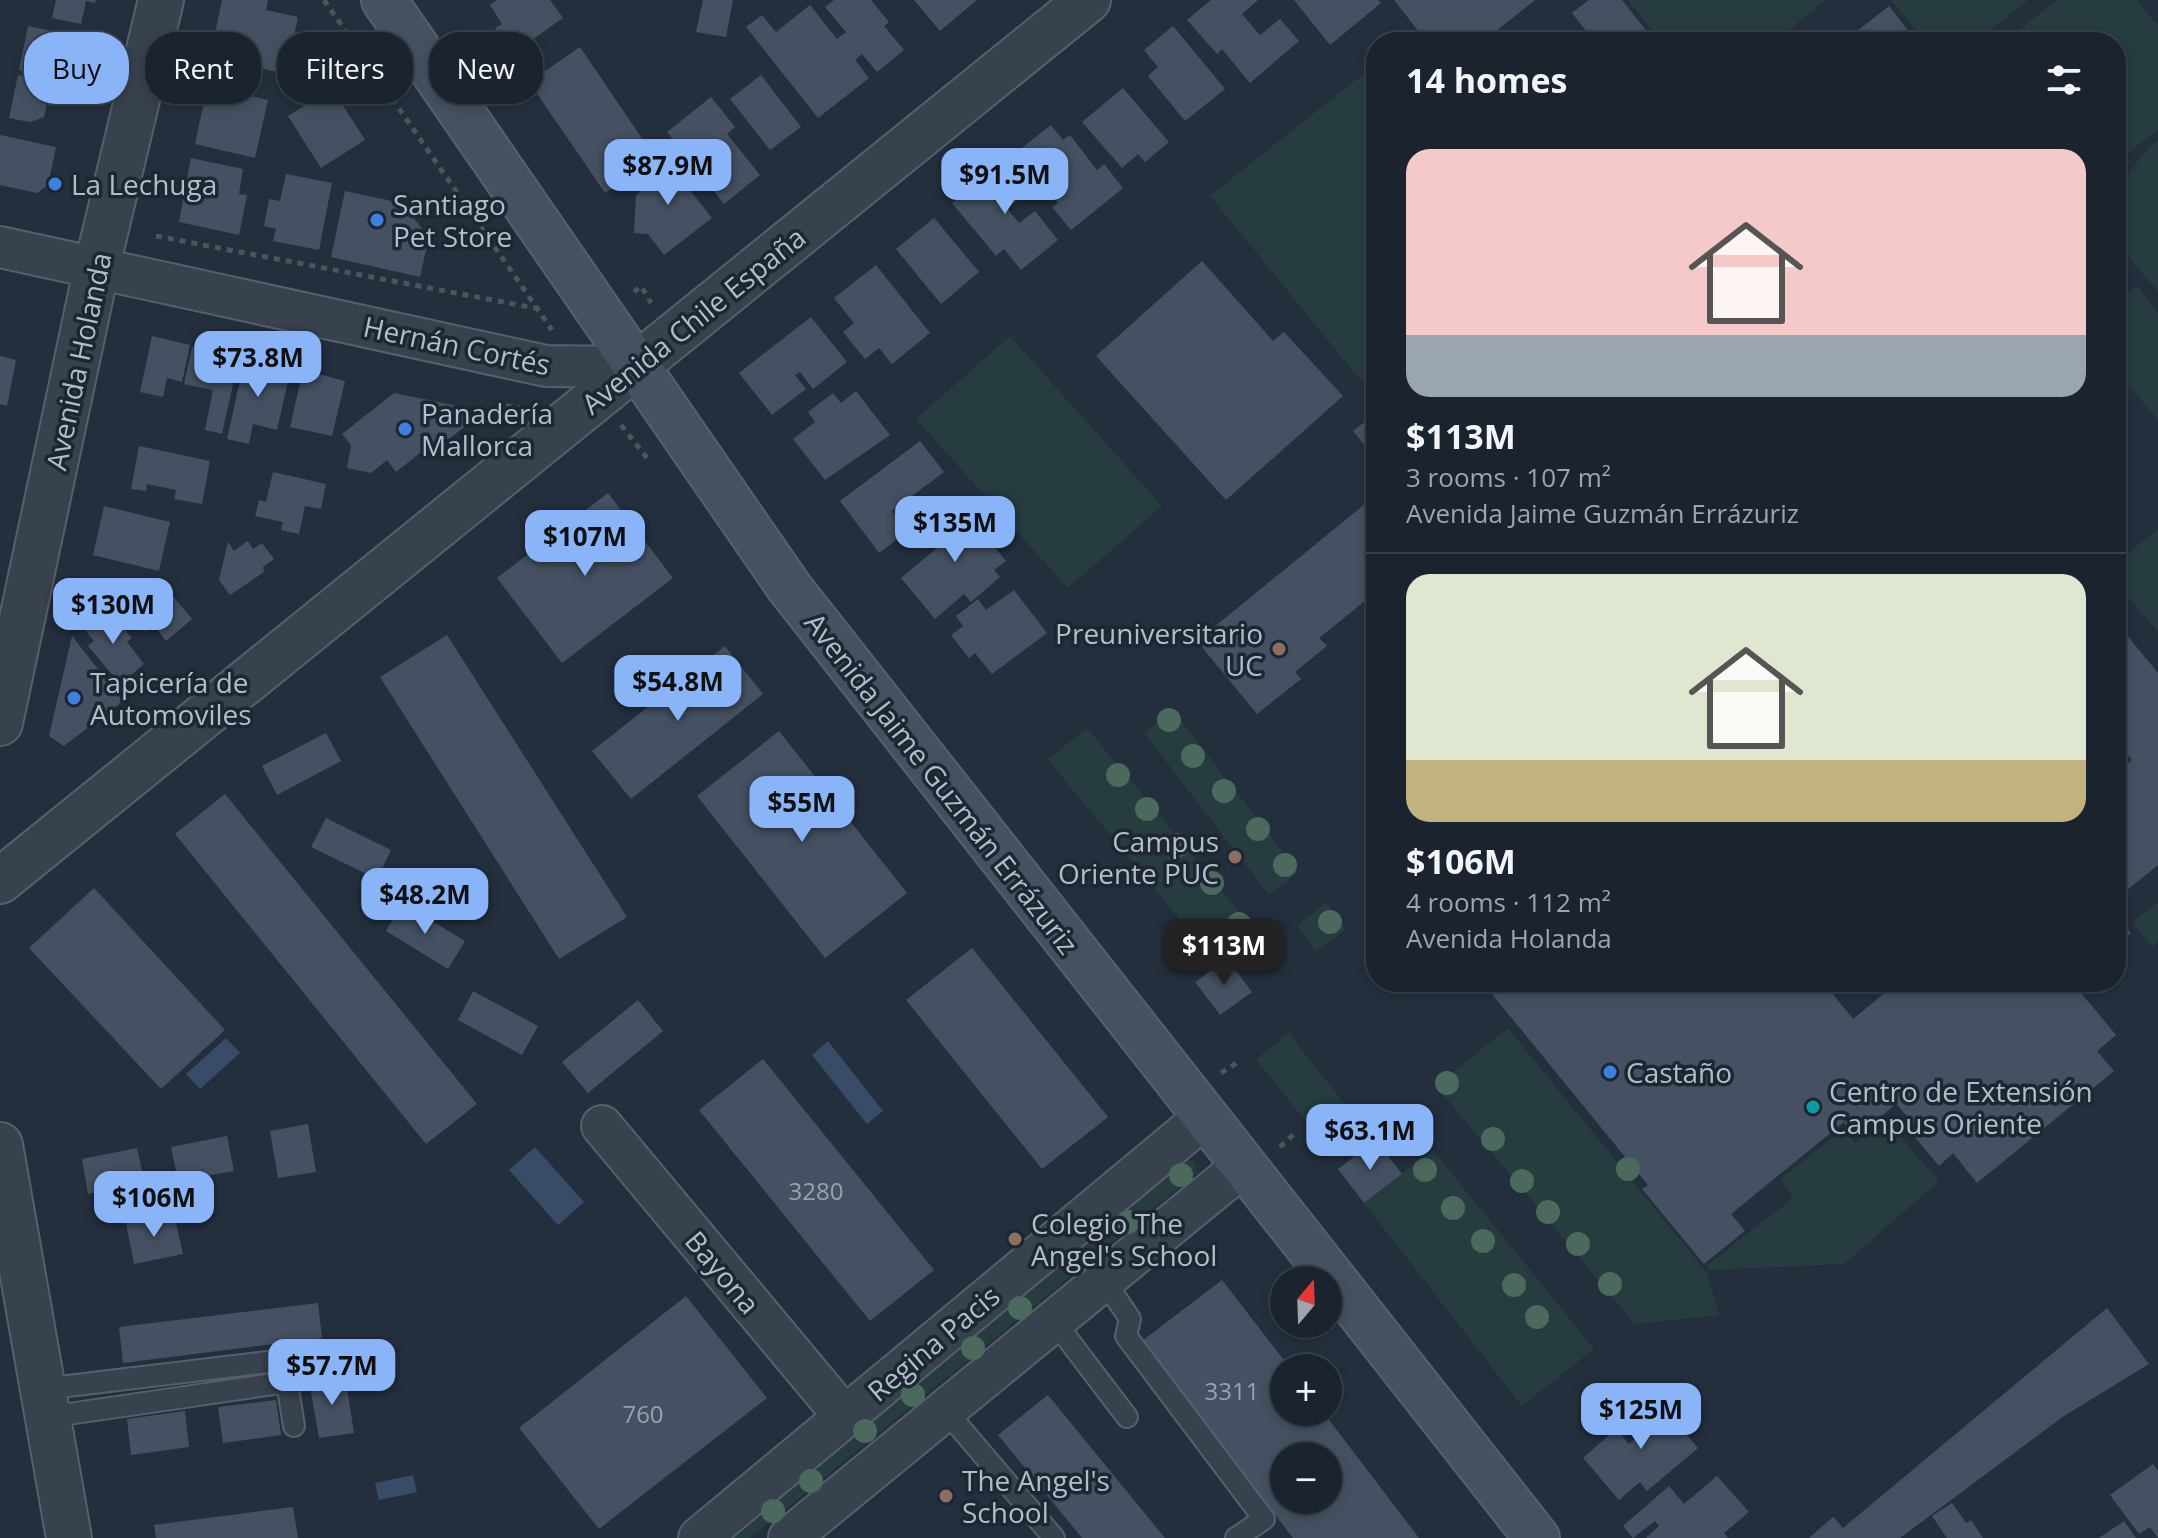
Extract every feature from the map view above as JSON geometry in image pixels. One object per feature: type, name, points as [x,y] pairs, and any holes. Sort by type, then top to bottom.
[{"type":"main road","name":"Avenida Jaime Guzmán Errázuriz","points":[[384,0],[789,587],[1204,1118],[1260,1158],[1537,1538]]},
{"type":"street","name":"Avenida Holanda","points":[[0,723],[97,266],[161,0]]},
{"type":"street","name":"Avenida Chile España","points":[[0,881],[1088,0]]},
{"type":"street","name":"Hernán Cortés","points":[[0,247],[546,366],[635,367]]},
{"type":"street","name":"Regina Pacis","points":[[699,1538],[1204,1118]]},
{"type":"street","name":"Bayona","points":[[602,1126],[845,1417]]},
{"type":"street","points":[[0,1145],[69,1538]]},
{"type":"street","name":"Regina Pacis","points":[[789,1538],[1104,1280],[1260,1158]]},
{"type":"lane","points":[[1104,1280],[1130,1319],[1126,1336],[1264,1519],[1236,1538]]},
{"type":"lane","points":[[1054,1321],[1127,1417]]},
{"type":"lane","points":[[45,1403],[317,1356]]},
{"type":"lane","points":[[45,1403],[287,1382],[294,1426]]},
{"type":"lane","points":[[945,1410],[1054,1538]]},
{"type":"path","points":[[324,0],[540,309]]},
{"type":"path","points":[[156,236],[551,309]]},
{"type":"path","points":[[641,286],[652,304]]},
{"type":"path","points":[[1260,1158],[1294,1134]]},
{"type":"green space","points":[[1628,0],[1826,0],[1786,32],[1654,32]]},
{"type":"green space","points":[[1892,0],[2028,0],[1988,32],[1917,32]]},
{"type":"green space","points":[[2057,0],[2137,0],[2158,26],[2158,130],[2126,157],[2126,32],[2017,32]]},
{"type":"green space","points":[[1366,72],[1366,379],[1362,382],[1210,196]]},
{"type":"green space","points":[[2158,140],[2158,291],[2126,251],[2126,182],[2146,151]]},
{"type":"green space","points":[[2137,286],[2158,313],[2158,420],[2126,383],[2126,295]]},
{"type":"green space","points":[[1010,336],[1162,506],[1068,588],[916,419]]},
{"type":"green space","points":[[2158,529],[2158,631],[2126,595],[2126,555]]},
{"type":"green space","points":[[1173,710],[1298,872],[1269,895],[1144,733]]},
{"type":"green space","points":[[1087,728],[1255,931],[1216,963],[1048,760]]},
{"type":"green space","points":[[2158,902],[2158,941],[2152,946],[2132,923]]},
{"type":"green space","points":[[1326,903],[1346,929],[1316,952],[1297,926]]},
{"type":"green space","points":[[1508,1028],[1707,1273],[1719,1315],[1635,1324],[1436,1086]]},
{"type":"green space","points":[[1289,1033],[1346,1106],[1313,1131],[1256,1059]]},
{"type":"green space","points":[[1885,1120],[1939,1181],[1844,1264],[1710,1270],[1707,1265],[1793,1198],[1780,1179],[1843,1129],[1855,1143]]},
{"type":"green space","points":[[1433,1150],[1594,1349],[1522,1406],[1364,1203]]},
{"type":"green space","points":[[1186,1158],[1195,1162],[1197,1173],[750,1538],[721,1538]]},
{"type":"water","points":[[226,1038],[240,1053],[200,1089],[186,1074]]},
{"type":"water","points":[[828,1041],[883,1111],[867,1124],[812,1055]]},
{"type":"water","points":[[535,1147],[584,1202],[558,1225],[509,1170]]},
{"type":"water","points":[[413,1475],[417,1492],[379,1500],[375,1483]]},
{"type":"building","points":[[56,0],[96,0],[95,3],[86,1],[81,24],[52,18]]},
{"type":"building","points":[[222,0],[268,0],[266,10],[298,17],[295,32],[277,32],[277,72],[261,68],[261,32],[215,32]]},
{"type":"building","points":[[497,0],[550,0],[563,18],[543,32],[498,32],[495,28],[502,24],[490,5]]},
{"type":"building","points":[[703,0],[733,0],[726,37],[696,32]]},
{"type":"building","points":[[834,0],[871,0],[889,22],[884,26],[904,50],[877,72],[862,54],[855,60],[869,78],[818,118],[746,27],[762,15],[776,32],[810,5],[837,39],[846,32],[825,7]]},
{"type":"building","points":[[914,0],[977,0],[940,31]]},
{"type":"building","points":[[1211,0],[1258,0],[1242,14],[1260,35],[1280,19],[1299,41],[1250,83],[1222,49],[1217,54],[1187,20]]},
{"type":"building","points":[[1294,0],[1378,0],[1381,3],[1330,45]]},
{"type":"building","points":[[1394,0],[1535,0],[1495,32],[1419,32]]},
{"type":"building","points":[[1589,0],[1622,0],[1647,32],[1587,32],[1572,13]]},
{"type":"building","points":[[1889,6],[1909,32],[1856,32]]},
{"type":"building","points":[[28,26],[57,32],[27,32]]},
{"type":"building","points":[[1173,26],[1225,89],[1185,121],[1148,76],[1158,67],[1144,50]]},
{"type":"building","points":[[24,46],[24,71],[19,70]]},
{"type":"building","points":[[580,47],[656,159],[605,193],[543,102],[543,72]]},
{"type":"building","points":[[18,75],[24,76],[24,104],[47,104],[44,117],[30,122],[9,118]]},
{"type":"building","points":[[761,75],[801,127],[770,150],[730,99]]},
{"type":"building","points":[[1123,88],[1169,142],[1145,162],[1138,154],[1122,168],[1082,122]]},
{"type":"building","points":[[711,97],[735,127],[727,134],[760,175],[724,204],[667,132]]},
{"type":"building","points":[[261,98],[268,100],[255,158],[195,144],[204,104],[261,104]]},
{"type":"building","points":[[307,104],[342,104],[365,140],[321,168],[288,116]]},
{"type":"building","points":[[1051,125],[1063,140],[1070,135],[1097,170],[1104,164],[1123,188],[1071,230],[1052,207],[1058,203],[1035,173],[1027,180],[1009,158]]},
{"type":"building","points":[[0,135],[56,147],[48,185],[37,193],[0,185]]},
{"type":"building","points":[[675,152],[686,166],[677,174],[712,218],[664,255],[648,234],[634,233],[636,195],[650,184],[644,176]]},
{"type":"building","points":[[191,158],[243,169],[239,194],[247,195],[239,235],[179,222]]},
{"type":"building","points":[[1007,159],[1032,189],[1007,208],[1019,223],[1035,211],[1058,240],[1021,270],[1004,249],[996,256],[952,203]]},
{"type":"building","points":[[286,174],[332,183],[319,250],[273,241],[276,229],[264,226],[269,199],[280,201]]},
{"type":"building","name":"Santiago Pet Store","points":[[345,191],[401,203],[429,237],[420,277],[331,257]]},
{"type":"building","points":[[934,218],[979,272],[941,304],[896,249]]},
{"type":"building","points":[[1202,261],[1273,341],[1284,332],[1343,396],[1226,500],[1096,356]]},
{"type":"building","points":[[876,265],[930,333],[892,364],[879,348],[865,359],[843,332],[854,323],[834,298]]},
{"type":"building","points":[[811,317],[847,362],[813,389],[800,372],[795,375],[806,389],[772,415],[739,373]]},
{"type":"building","points":[[152,336],[190,345],[182,382],[167,378],[163,397],[140,392]]},
{"type":"building","points":[[192,347],[239,357],[222,434],[205,430],[213,390],[184,384]]},
{"type":"building","points":[[0,356],[16,360],[7,406],[0,404]]},
{"type":"building","points":[[245,358],[291,368],[277,430],[253,424],[249,444],[227,439]]},
{"type":"building","points":[[303,370],[345,381],[332,436],[290,427]]},
{"type":"building","points":[[856,391],[890,435],[825,480],[793,439],[815,422],[808,412],[833,393],[841,403]]},
{"type":"building","name":"Panadería Mallorca","points":[[394,393],[463,407],[468,424],[448,440],[444,434],[396,472],[387,460],[371,473],[347,468],[351,445],[342,434]]},
{"type":"building","points":[[1366,421],[1366,447],[1353,431]]},
{"type":"building","points":[[920,441],[944,472],[892,511],[908,531],[879,553],[840,501]]},
{"type":"building","points":[[139,446],[210,461],[202,504],[174,499],[176,490],[147,484],[146,491],[131,489]]},
{"type":"building","points":[[273,472],[326,484],[321,509],[305,506],[299,534],[281,530],[283,522],[255,516],[259,500],[266,502]]},
{"type":"building","points":[[608,493],[673,578],[562,663],[497,578]]},
{"type":"building","points":[[1366,503],[1366,600],[1319,638],[1327,646],[1295,672],[1301,679],[1257,714],[1197,641]]},
{"type":"building","points":[[958,504],[1006,561],[994,570],[1000,577],[971,602],[964,594],[935,619],[901,578],[943,543],[930,527]]},
{"type":"building","points":[[104,506],[170,522],[159,571],[93,555]]},
{"type":"building","points":[[248,541],[253,549],[262,543],[274,559],[263,567],[264,572],[230,595],[219,580],[228,542],[234,551]]},
{"type":"building","points":[[166,588],[192,619],[166,641],[153,624],[144,632],[124,608],[140,594],[147,604]]},
{"type":"building","points":[[1014,590],[1047,633],[992,674],[975,653],[969,658],[951,635],[963,626],[956,616],[978,599],[986,610]]},
{"type":"building","points":[[100,610],[104,615],[109,610],[132,638],[127,642],[144,664],[120,684],[88,646],[94,641],[84,629]]},
{"type":"building","points":[[2126,634],[2158,673],[2158,865],[2126,891],[2126,765],[2132,760],[2126,752]]},
{"type":"building","points":[[447,635],[627,917],[559,959],[380,677]]},
{"type":"building","points":[[72,636],[123,701],[64,746],[49,736]]},
{"type":"building","points":[[725,646],[763,694],[631,799],[592,751]]},
{"type":"building","points":[[779,731],[907,893],[825,958],[697,796]]},
{"type":"building","points":[[326,733],[341,761],[277,795],[262,766]]},
{"type":"building","points":[[225,794],[477,1104],[426,1144],[175,834]]},
{"type":"building","points":[[326,818],[391,850],[377,879],[311,847]]},
{"type":"building","points":[[94,888],[225,1030],[161,1089],[29,948]]},
{"type":"building","points":[[402,903],[465,941],[448,969],[386,931]]},
{"type":"building","points":[[972,948],[1108,1117],[1042,1169],[906,1000]]},
{"type":"building","points":[[1227,959],[1252,992],[1220,1015],[1195,982]]},
{"type":"building","points":[[473,991],[538,1026],[522,1055],[458,1020]]},
{"type":"building","points":[[1831,992],[1853,1019],[1886,992],[2080,992],[2116,1035],[2097,1051],[2114,1071],[1977,1183],[1953,1153],[1939,1166],[1914,1136],[1920,1131],[1896,1104],[1856,1137],[1844,1122],[1731,1214],[1745,1231],[1704,1264],[1642,1189],[1648,1185],[1491,993]]},
{"type":"building","points":[[638,1000],[663,1031],[588,1093],[562,1062]]},
{"type":"building","points":[[763,1059],[934,1270],[870,1321],[699,1110]]},
{"type":"building","points":[[308,1124],[316,1172],[278,1178],[270,1131]]},
{"type":"building","points":[[227,1136],[234,1171],[178,1181],[171,1147]]},
{"type":"building","points":[[1376,1140],[1402,1174],[1364,1203],[1338,1169]]},
{"type":"building","points":[[137,1148],[145,1183],[88,1194],[82,1159]]},
{"type":"building","points":[[174,1214],[183,1254],[134,1264],[126,1223]]},
{"type":"building","points":[[1222,1280],[1279,1354],[1270,1354],[1270,1426],[1334,1426],[1419,1538],[1293,1538],[1275,1514],[1342,1514],[1342,1442],[1270,1442],[1270,1508],[1142,1341]]},
{"type":"building","points":[[686,1296],[767,1398],[599,1529],[519,1428]]},
{"type":"building","points":[[318,1303],[322,1338],[123,1363],[119,1327]]},
{"type":"building","points":[[2107,1308],[2149,1364],[2064,1416],[1900,1538],[1809,1538],[1833,1517],[1843,1528]]},
{"type":"building","points":[[345,1375],[354,1433],[319,1438],[309,1381]]},
{"type":"building","points":[[1651,1394],[1698,1448],[1647,1491],[1640,1482],[1619,1500],[1583,1458],[1616,1429],[1629,1444],[1644,1430],[1629,1413]]},
{"type":"building","points":[[1048,1395],[1165,1538],[1082,1538],[998,1435]]},
{"type":"building","points":[[276,1400],[281,1435],[223,1443],[218,1407]]},
{"type":"building","points":[[185,1411],[189,1447],[131,1455],[127,1419]]},
{"type":"building","points":[[2153,1464],[2158,1471],[2158,1538],[2150,1527],[2139,1534],[2110,1495]]},
{"type":"building","points":[[1717,1476],[1749,1512],[1724,1533],[1728,1538],[1646,1538],[1659,1526],[1655,1521],[1633,1538],[1623,1526],[1669,1486],[1684,1504]]},
{"type":"building","points":[[1952,1503],[1966,1523],[1971,1520],[1983,1538],[1947,1538],[1932,1516]]},
{"type":"building","points":[[293,1507],[298,1538],[156,1538],[154,1525]]},
{"type":"building","points":[[2124,1521],[2136,1538],[2099,1538]]},
{"type":"place","name":"La Lechuga","points":[[55,184]]},
{"type":"place","name":"Santiago Pet Store","points":[[377,220]]},
{"type":"place","name":"Panadería Mallorca","points":[[405,429]]},
{"type":"place","name":"Preuniversitario UC","points":[[1279,649]]},
{"type":"place","name":"Tapicería de Automoviles","points":[[74,698]]},
{"type":"place","name":"Campus Oriente PUC","points":[[1235,857]]},
{"type":"place","name":"Castaño","points":[[1610,1072]]},
{"type":"place","name":"Centro de Extensión Campus Oriente","points":[[1813,1107]]},
{"type":"place","name":"Colegio The Angel's School","points":[[1015,1239]]},
{"type":"place","name":"The Angel's School","points":[[946,1496]]}]
